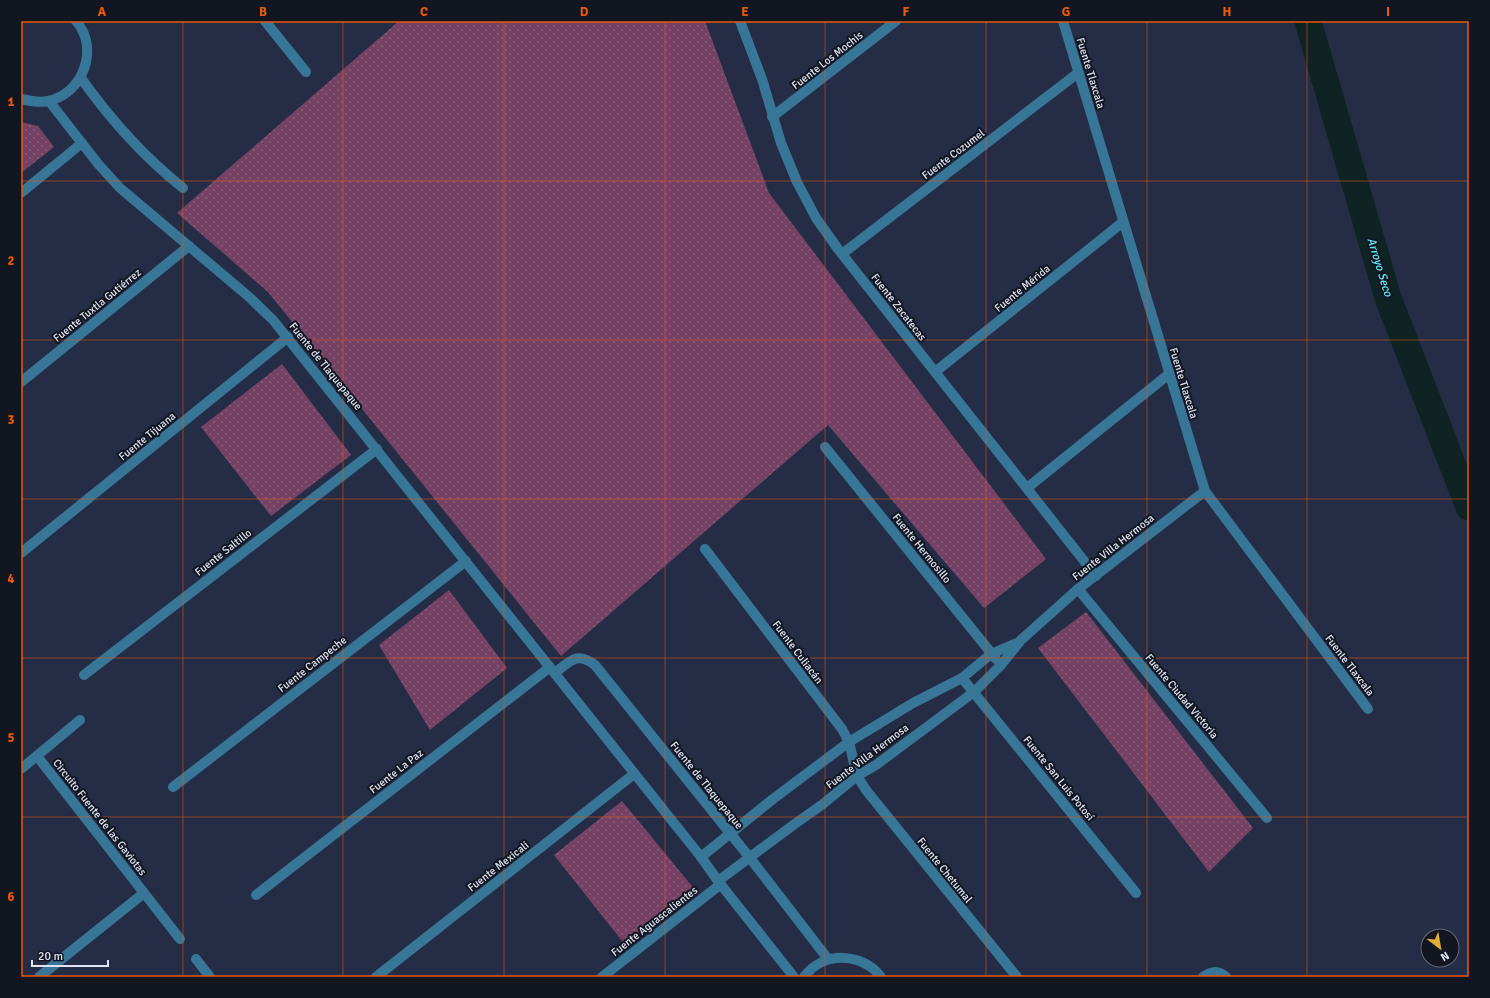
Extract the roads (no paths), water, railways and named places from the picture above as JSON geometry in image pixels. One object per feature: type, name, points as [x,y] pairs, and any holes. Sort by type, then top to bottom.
[{"type":"street","points":[[265,21],[306,72]]},
{"type":"street","name":"Fuente Zacatecas","points":[[740,21],[762,79],[772,117],[781,143],[816,218],[842,254],[1096,576]]},
{"type":"street","name":"Fuente Los Mochis","points":[[772,117],[896,21]]},
{"type":"street","name":"Fuente Tlaxcala","points":[[1062,21],[1205,491],[1368,709]]},
{"type":"street","points":[[21,99],[33,102],[49,101],[62,96],[81,78],[86,65],[88,52],[86,38],[81,23]]},
{"type":"street","name":"Fuente Cozumel","points":[[842,254],[1078,73]]},
{"type":"street","points":[[81,78],[119,128],[160,169],[183,188]]},
{"type":"street","name":"Fuente de Tlaquepaque","points":[[49,101],[120,188],[253,301],[288,337],[701,857],[794,977]]},
{"type":"street","points":[[21,193],[82,143]]},
{"type":"street","name":"Fuente Mérida","points":[[936,372],[1123,222]]},
{"type":"street","name":"Fuente Tuxtla Gutiérrez","points":[[21,382],[189,246]]},
{"type":"street","name":"Fuente Tijuana","points":[[21,553],[288,337]]},
{"type":"street","points":[[1027,488],[1169,374]]},
{"type":"street","name":"Fuente Hermosillo","points":[[825,447],[1001,665]]},
{"type":"street","name":"Fuente Saltillo","points":[[84,675],[377,449]]},
{"type":"street","name":"Fuente Villa Hermosa","points":[[719,882],[858,776],[876,765],[974,692],[1001,665],[1022,640],[1078,589],[1205,491]]},
{"type":"street","name":"Fuente Culiacán","points":[[705,549],[842,729],[849,742],[858,776]]},
{"type":"street","name":"Fuente Campeche","points":[[173,787],[466,561]]},
{"type":"street","name":"Fuente Ciudad Victoria","points":[[1078,589],[1267,818]]},
{"type":"street","name":"Fuente Villa Hermosa","points":[[701,857],[796,781],[849,742],[913,703],[962,678],[991,654],[1022,640]]},
{"type":"street","name":"Fuente de Tlaquepaque","points":[[552,670],[576,657],[583,657],[595,665],[750,858],[828,960]]},
{"type":"street","name":"Fuente La Paz","points":[[256,894],[552,670]]},
{"type":"street","name":"Fuente San Luis Potosí","points":[[962,678],[1136,893]]},
{"type":"street","name":"Circuito Fuente de las Gaviotas","points":[[21,769],[80,720]]},
{"type":"street","name":"Circuito Fuente de las Gaviotas","points":[[37,756],[180,939]]},
{"type":"street","name":"Fuente Mexicali","points":[[376,977],[634,774]]},
{"type":"street","name":"Fuente Chetumal","points":[[858,776],[866,790],[1017,977]]},
{"type":"street","name":"Fuente Aguascalientes","points":[[602,977],[719,882]]},
{"type":"street","name":"Circuito Fuente de las Gaviotas","points":[[39,977],[144,893]]},
{"type":"street","points":[[804,977],[817,965],[828,960],[845,957],[861,961],[876,970],[881,977]]},
{"type":"street","points":[[196,959],[210,977]]},
{"type":"street","points":[[1203,977],[1212,971],[1218,972],[1226,977]]},
{"type":"waterway","name":"Arroyo Seco","points":[[1308,21],[1388,298],[1469,507]]}]
